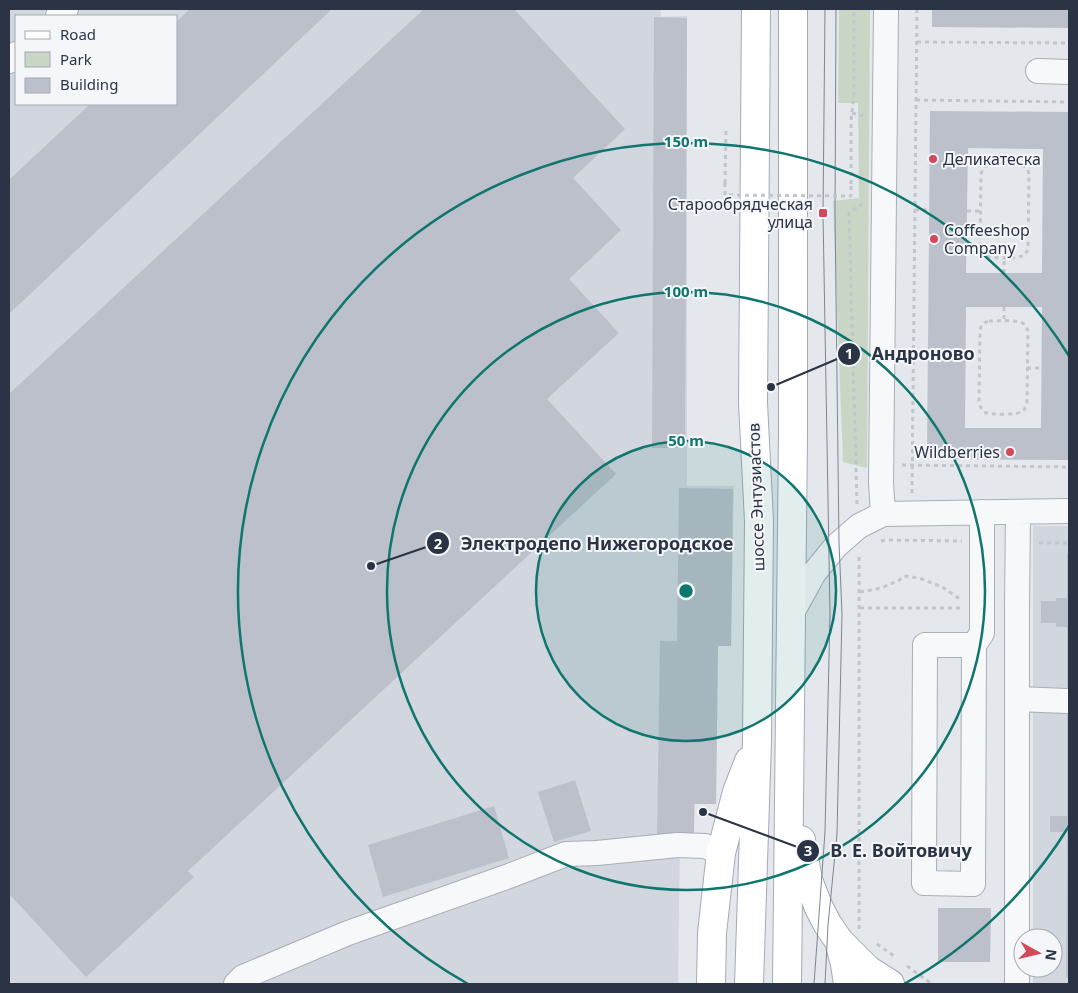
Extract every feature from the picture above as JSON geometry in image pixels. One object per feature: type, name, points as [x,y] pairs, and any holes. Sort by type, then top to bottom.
[{"type":"main road","name":"шоссе Энтузиастов","points":[[749,984],[757,741],[759,521],[753,403],[756,9]]},
{"type":"main road","name":"шоссе Энтузиастов","points":[[787,984],[792,613],[793,9]]},
{"type":"main road","points":[[711,984],[712,933],[721,853],[737,792],[757,741]]},
{"type":"main road","points":[[790,773],[808,880],[819,908],[849,935],[868,970],[896,974]]},
{"type":"main road","points":[[848,984],[845,964],[849,935]]},
{"type":"street","points":[[883,514],[881,477],[886,9]]},
{"type":"street","points":[[1038,72],[1069,72]]},
{"type":"street","points":[[792,613],[814,573],[836,546],[859,526],[883,514],[1069,511]]},
{"type":"street","points":[[974,645],[925,645],[924,884],[973,884],[974,645],[982,634],[980,611],[982,512]]},
{"type":"street","points":[[1017,984],[1018,512]]},
{"type":"street","points":[[980,611],[1017,615]]},
{"type":"street","points":[[1017,699],[1067,701]]},
{"type":"street","points":[[236,984],[243,977],[348,933],[566,854],[597,853],[677,845],[705,846],[721,853]]},
{"type":"path","points":[[726,129],[725,194],[850,196],[851,130],[854,94],[854,9]]},
{"type":"path","points":[[911,501],[917,9]]},
{"type":"path","points":[[917,42],[1069,43]]},
{"type":"path","points":[[916,100],[1069,102]]},
{"type":"path","points":[[852,113],[863,116]]},
{"type":"path","points":[[990,164],[1024,166],[1029,176],[1028,251],[1024,256],[1004,257],[989,257],[985,255],[980,244],[981,176],[982,169],[990,164]]},
{"type":"path","points":[[849,935],[860,592],[849,213],[862,204]]},
{"type":"path","points":[[915,210],[929,210]]},
{"type":"path","points":[[967,211],[981,211]]},
{"type":"path","points":[[1004,257],[1004,273]]},
{"type":"path","points":[[1004,307],[1004,321]]},
{"type":"path","points":[[1017,321],[1026,326],[1028,332],[1027,368],[1027,402],[1026,408],[1022,412],[1016,414],[988,414],[983,412],[979,402],[980,332],[984,322],[1017,321]]},
{"type":"path","points":[[1027,368],[1041,368]]},
{"type":"path","points":[[899,464],[912,466],[1069,467]]},
{"type":"path","points":[[860,592],[881,588],[898,581],[904,576],[912,576],[942,587],[980,611]]},
{"type":"path","points":[[860,608],[980,611]]},
{"type":"path","points":[[874,941],[896,958]]},
{"type":"path","points":[[896,974],[932,984]]},
{"type":"shaded area","points":[[9,9],[660,9],[661,17],[687,16],[687,486],[734,486],[731,646],[718,646],[716,804],[695,804],[694,836],[680,836],[678,984],[9,984]]},
{"type":"shaded area","points":[[1033,526],[1069,526],[1069,984],[1033,984],[1033,978],[1063,978],[1063,928],[1033,928]]},
{"type":"green space","points":[[839,9],[870,9],[867,468],[843,462],[833,201],[859,198],[858,103],[838,103]]},
{"type":"building","points":[[190,9],[332,9],[9,314],[9,180],[89,105],[178,105],[178,20]]},
{"type":"building","points":[[424,9],[514,9],[625,129],[573,178],[621,230],[569,279],[619,333],[547,399],[616,474],[188,871],[194,877],[86,977],[11,896],[9,898],[9,394]]},
{"type":"building","points":[[932,9],[1069,9],[1069,28],[932,27]]},
{"type":"building","points":[[654,17],[687,18],[685,448],[652,448]]},
{"type":"building","points":[[930,111],[1069,112],[1069,460],[927,459]],"holes":[[[968,148],[1043,149],[1042,273],[966,273]],[[966,307],[1042,307],[1041,428],[965,428]]]},
{"type":"building","points":[[679,488],[733,489],[731,646],[718,646],[716,804],[694,804],[694,836],[657,835],[660,641],[677,641]]},
{"type":"building","points":[[1067,553],[1069,553],[1069,978],[1066,977],[1067,832],[1050,832],[1050,816],[1067,816],[1067,627],[1056,627],[1056,623],[1041,623],[1041,601],[1056,601],[1056,598],[1067,598]]},
{"type":"building","points":[[575,780],[591,831],[554,842],[538,792]]},
{"type":"building","points":[[494,806],[509,858],[383,897],[368,845]]},
{"type":"building","points":[[938,908],[991,908],[990,962],[938,962]]},
{"type":"tram line","points":[[814,984],[825,832],[830,614],[823,213],[825,9]]},
{"type":"tram line","points":[[825,984],[828,925],[837,834],[842,614],[839,543],[835,212],[836,9]]},
{"type":"place","name":"Деликатеска","points":[[933,159]]},
{"type":"place","name":"Старообрядческая улица","points":[[823,213]]},
{"type":"place","name":"Coffeeshop Company","points":[[934,239]]},
{"type":"place","name":"Андроново","points":[[771,387]]},
{"type":"place","name":"Wildberries","points":[[1010,452]]},
{"type":"place","name":"Электродепо Нижегородское","points":[[371,566]]},
{"type":"place","name":"В. Е. Войтовичу","points":[[703,812]]}]
